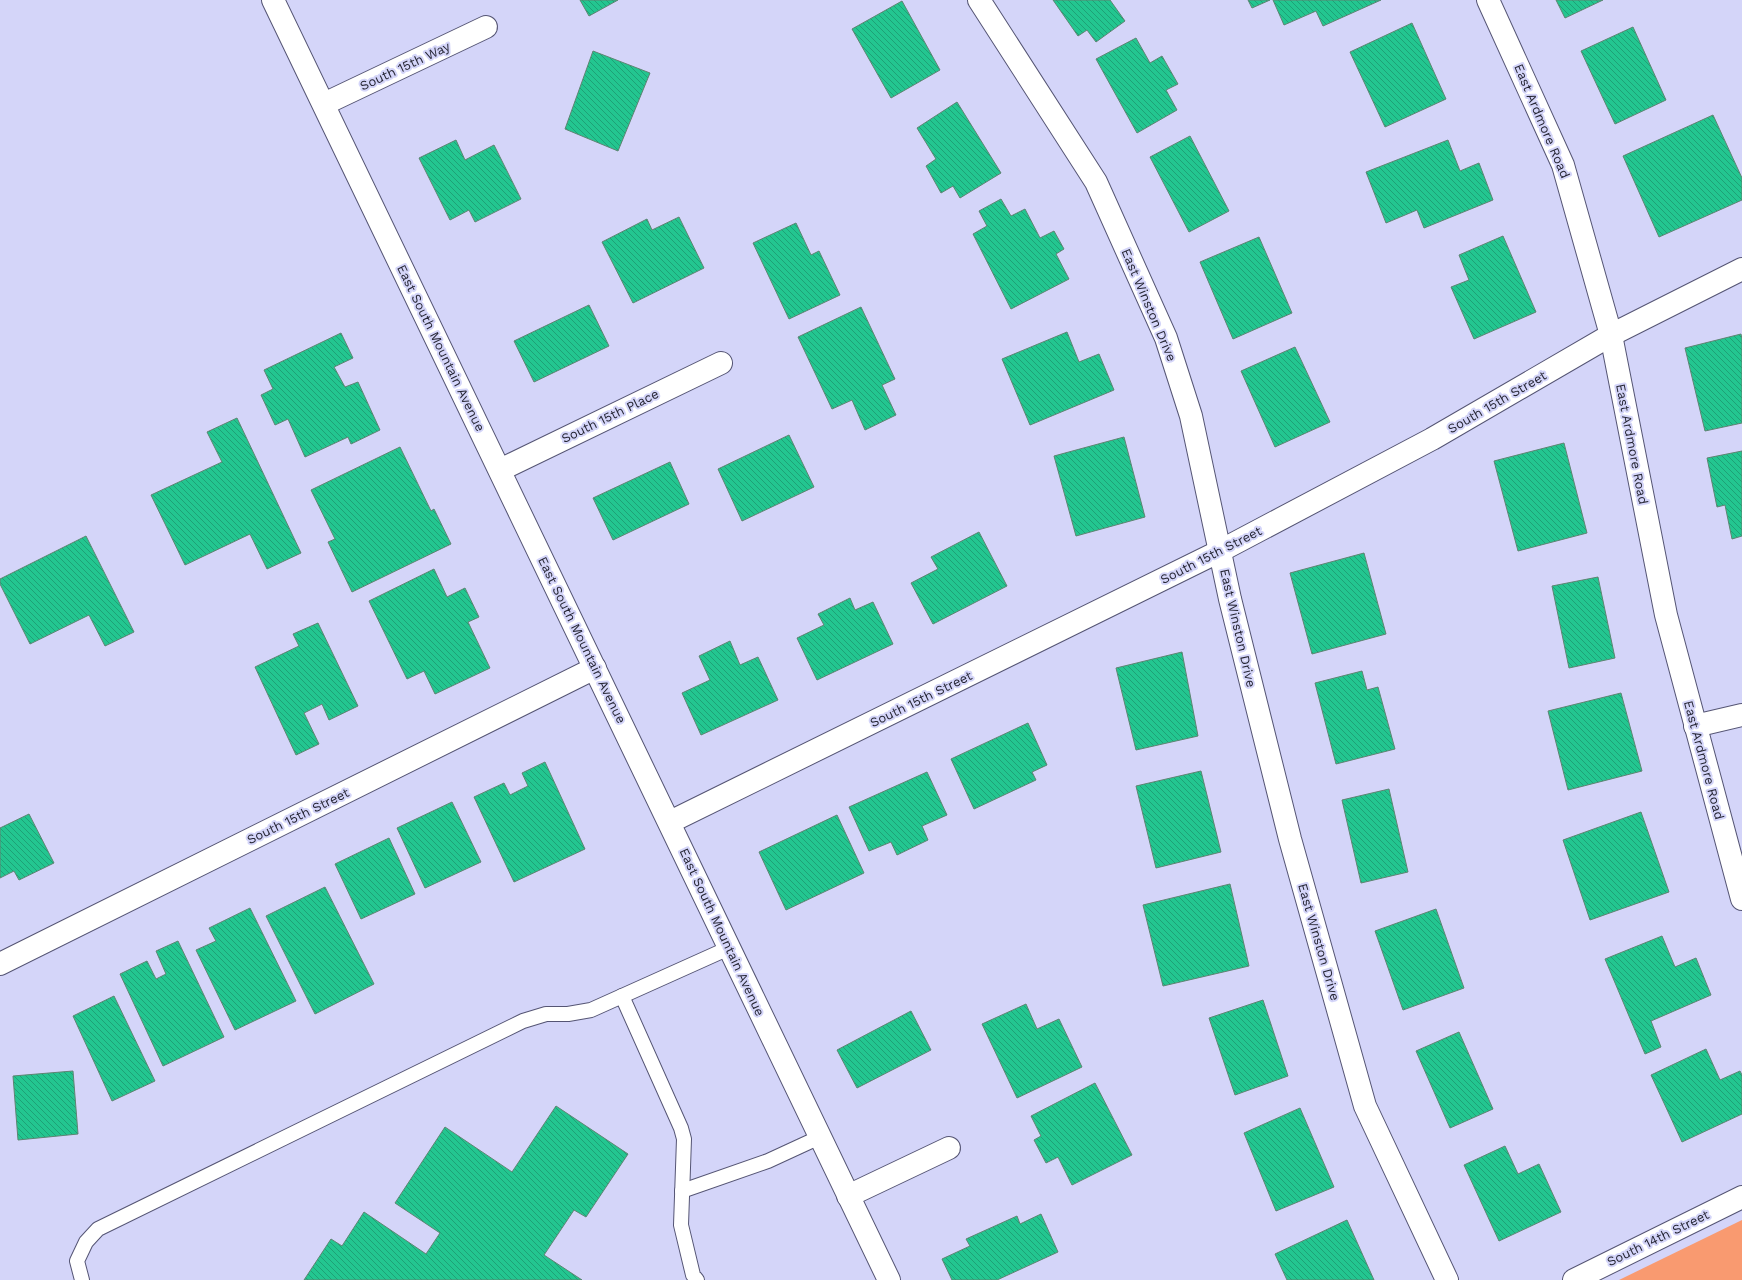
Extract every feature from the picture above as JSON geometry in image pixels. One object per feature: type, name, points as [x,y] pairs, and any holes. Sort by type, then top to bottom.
[{"type":"street","name":"East South Mountain Avenue","points":[[273,0],[670,822],[889,1280]]},
{"type":"street","name":"East Winston Drive","points":[[979,0],[1096,182],[1166,338],[1191,416],[1230,599],[1290,839],[1365,1106],[1447,1280]]},
{"type":"street","name":"East Ardmore Road","points":[[1488,0],[1563,165],[1611,335],[1666,616],[1742,899]]},
{"type":"street","name":"South 15th Way","points":[[324,104],[486,27]]},
{"type":"street","name":"South 15th Street","points":[[670,822],[1220,551],[1432,439],[1611,335],[1742,268]]},
{"type":"street","name":"South 15th Place","points":[[500,470],[721,363]]},
{"type":"street","name":"South 15th Street","points":[[0,964],[595,668]]},
{"type":"street","points":[[1695,726],[1742,715]]},
{"type":"street","points":[[848,1196],[949,1148]]},
{"type":"street","name":"South 14th Street","points":[[1574,1280],[1742,1197]]},
{"type":"lane","points":[[82,1280],[77,1261],[86,1242],[98,1229],[523,1021],[546,1014],[568,1014],[591,1010],[729,948]]},
{"type":"lane","points":[[622,996],[681,1128],[684,1139],[681,1225],[693,1275],[697,1280]]},
{"type":"lane","points":[[682,1190],[768,1161],[820,1137]]},
{"type":"shaded area","points":[[1742,1220],[1742,1280],[1619,1280]]},
{"type":"building","points":[[580,0],[618,0],[589,16]]},
{"type":"building","points":[[1053,0],[1110,0],[1125,21],[1096,42],[1087,30],[1078,36]]},
{"type":"building","points":[[1248,0],[1270,0],[1252,8]]},
{"type":"building","points":[[1273,0],[1381,0],[1323,26],[1316,11],[1284,25]]},
{"type":"building","points":[[1556,0],[1603,0],[1565,18]]},
{"type":"building","points":[[902,1],[940,70],[891,98],[852,29]]},
{"type":"building","points":[[1412,23],[1446,99],[1385,127],[1350,52]]},
{"type":"building","points":[[1633,27],[1666,100],[1615,124],[1581,51]]},
{"type":"building","points":[[1136,38],[1150,63],[1162,56],[1178,84],[1166,90],[1177,110],[1137,133],[1096,59]]},
{"type":"building","points":[[593,51],[650,73],[618,151],[565,129]]},
{"type":"building","points":[[957,102],[1001,173],[960,198],[953,186],[941,193],[926,166],[936,159],[917,128]]},
{"type":"building","points":[[1713,115],[1742,178],[1742,200],[1659,237],[1623,156]]},
{"type":"building","points":[[1190,136],[1229,211],[1189,232],[1150,157]]},
{"type":"building","points":[[456,140],[465,160],[494,145],[521,199],[475,222],[469,210],[450,220],[419,158]]},
{"type":"building","points":[[1448,140],[1460,171],[1479,163],[1493,200],[1424,228],[1417,210],[1386,223],[1366,172]]},
{"type":"building","points":[[1001,199],[1011,216],[1025,209],[1040,238],[1054,231],[1064,249],[1056,254],[1069,279],[1011,309],[973,234],[987,226],[979,211]]},
{"type":"building","points":[[679,217],[704,268],[633,303],[602,242],[647,219],[652,230]]},
{"type":"building","points":[[796,223],[811,255],[819,251],[840,295],[789,319],[753,243]]},
{"type":"building","points":[[1503,236],[1536,312],[1474,339],[1451,287],[1469,280],[1459,255]]},
{"type":"building","points":[[1259,237],[1292,313],[1233,339],[1200,262]]},
{"type":"building","points":[[589,305],[609,346],[534,382],[514,341]]},
{"type":"building","points":[[861,307],[895,379],[882,385],[896,415],[865,430],[852,400],[832,409],[798,337]]},
{"type":"building","points":[[1067,332],[1079,362],[1099,354],[1114,390],[1030,425],[1002,359]]},
{"type":"building","points":[[341,333],[353,358],[334,367],[345,387],[358,382],[380,430],[351,444],[348,437],[305,457],[288,419],[275,425],[261,395],[273,389],[264,370]]},
{"type":"building","points":[[1741,334],[1742,423],[1705,431],[1685,348]]},
{"type":"building","points":[[1295,347],[1330,422],[1275,447],[1241,371]]},
{"type":"building","points":[[237,418],[301,553],[267,569],[250,534],[185,565],[151,495],[222,462],[207,432]]},
{"type":"building","points":[[789,435],[814,487],[742,521],[718,469]]},
{"type":"building","points":[[1124,437],[1145,517],[1076,536],[1054,456]]},
{"type":"building","points":[[1564,443],[1587,533],[1518,551],[1494,461]]},
{"type":"building","points":[[400,447],[431,511],[434,509],[451,544],[352,592],[328,542],[335,539],[311,490]]},
{"type":"building","points":[[1742,451],[1742,536],[1732,539],[1725,505],[1717,507],[1707,458]]},
{"type":"building","points":[[670,462],[689,504],[613,540],[593,498]]},
{"type":"building","points":[[979,532],[1007,586],[933,624],[911,583],[938,569],[931,557]]},
{"type":"building","points":[[86,536],[134,632],[105,646],[89,615],[30,644],[0,584],[0,579]]},
{"type":"building","points":[[1364,553],[1386,634],[1312,654],[1290,573]]},
{"type":"building","points":[[434,569],[447,597],[465,588],[479,617],[468,622],[490,668],[435,694],[424,671],[407,679],[369,601]]},
{"type":"building","points":[[1598,577],[1615,658],[1569,668],[1552,586]]},
{"type":"building","points":[[850,598],[855,610],[873,602],[893,644],[817,680],[797,638],[824,625],[818,614]]},
{"type":"building","points":[[318,623],[358,706],[329,720],[322,704],[304,713],[319,744],[296,755],[255,667],[299,646],[293,634]]},
{"type":"building","points":[[730,641],[740,665],[758,657],[778,700],[701,735],[682,693],[710,680],[699,656]]},
{"type":"building","points":[[1182,652],[1198,736],[1136,750],[1116,668]]},
{"type":"building","points":[[1362,671],[1367,690],[1378,687],[1395,749],[1336,764],[1315,683]]},
{"type":"building","points":[[1621,693],[1642,771],[1568,790],[1548,711]]},
{"type":"building","points":[[1028,723],[1047,765],[1032,772],[1036,780],[974,809],[951,759]]},
{"type":"building","points":[[545,762],[585,849],[514,882],[474,797],[504,783],[510,795],[528,786],[522,773]]},
{"type":"building","points":[[1201,771],[1221,852],[1156,868],[1136,786]]},
{"type":"building","points":[[927,772],[947,815],[922,826],[928,840],[897,855],[891,842],[869,851],[849,807]]},
{"type":"building","points":[[1389,789],[1408,872],[1361,883],[1342,800]]},
{"type":"building","points":[[452,802],[481,862],[425,888],[397,828]]},
{"type":"building","points":[[1641,812],[1669,892],[1590,920],[1563,840]]},
{"type":"building","points":[[29,814],[54,863],[19,880],[14,871],[0,878],[0,828]]},
{"type":"building","points":[[837,815],[864,873],[786,910],[759,852]]},
{"type":"building","points":[[389,838],[415,894],[361,919],[335,864]]},
{"type":"building","points":[[1230,884],[1249,966],[1163,986],[1143,905]]},
{"type":"building","points":[[325,887],[374,984],[315,1014],[266,916]]},
{"type":"building","points":[[250,908],[296,1001],[235,1030],[196,950],[216,941],[209,928]]},
{"type":"building","points":[[1436,909],[1464,988],[1403,1010],[1375,931]]},
{"type":"building","points":[[1662,936],[1675,967],[1696,958],[1711,995],[1651,1021],[1661,1047],[1645,1054],[1605,959]]},
{"type":"building","points":[[178,941],[224,1037],[163,1066],[120,974],[147,961],[156,979],[166,974],[156,951]]},
{"type":"building","points":[[114,996],[155,1081],[112,1101],[73,1016]]},
{"type":"building","points":[[1263,1000],[1288,1076],[1235,1095],[1209,1018]]},
{"type":"building","points":[[1026,1004],[1037,1029],[1059,1019],[1082,1067],[1017,1098],[982,1024]]},
{"type":"building","points":[[911,1011],[931,1050],[857,1088],[837,1050]]},
{"type":"building","points":[[1459,1032],[1493,1109],[1450,1128],[1416,1051]]},
{"type":"building","points":[[1706,1049],[1720,1080],[1740,1071],[1742,1075],[1742,1114],[1682,1142],[1651,1075]]},
{"type":"building","points":[[73,1071],[78,1134],[18,1140],[13,1076]]},
{"type":"building","points":[[1095,1083],[1132,1155],[1072,1185],[1058,1157],[1046,1163],[1034,1140],[1041,1136],[1031,1116]]},
{"type":"building","points":[[556,1106],[628,1154],[586,1217],[574,1210],[544,1255],[582,1280],[304,1280],[331,1239],[342,1246],[364,1212],[426,1254],[440,1233],[395,1203],[445,1127],[512,1172]]},
{"type":"building","points":[[1300,1108],[1334,1187],[1276,1211],[1244,1133]]},
{"type":"building","points":[[1505,1146],[1518,1174],[1539,1164],[1561,1212],[1499,1241],[1464,1165]]},
{"type":"building","points":[[1041,1214],[1058,1252],[997,1280],[952,1280],[942,1259],[970,1246],[966,1239],[1017,1216],[1020,1224]]},
{"type":"building","points":[[1347,1220],[1374,1280],[1287,1280],[1275,1254]]}]
